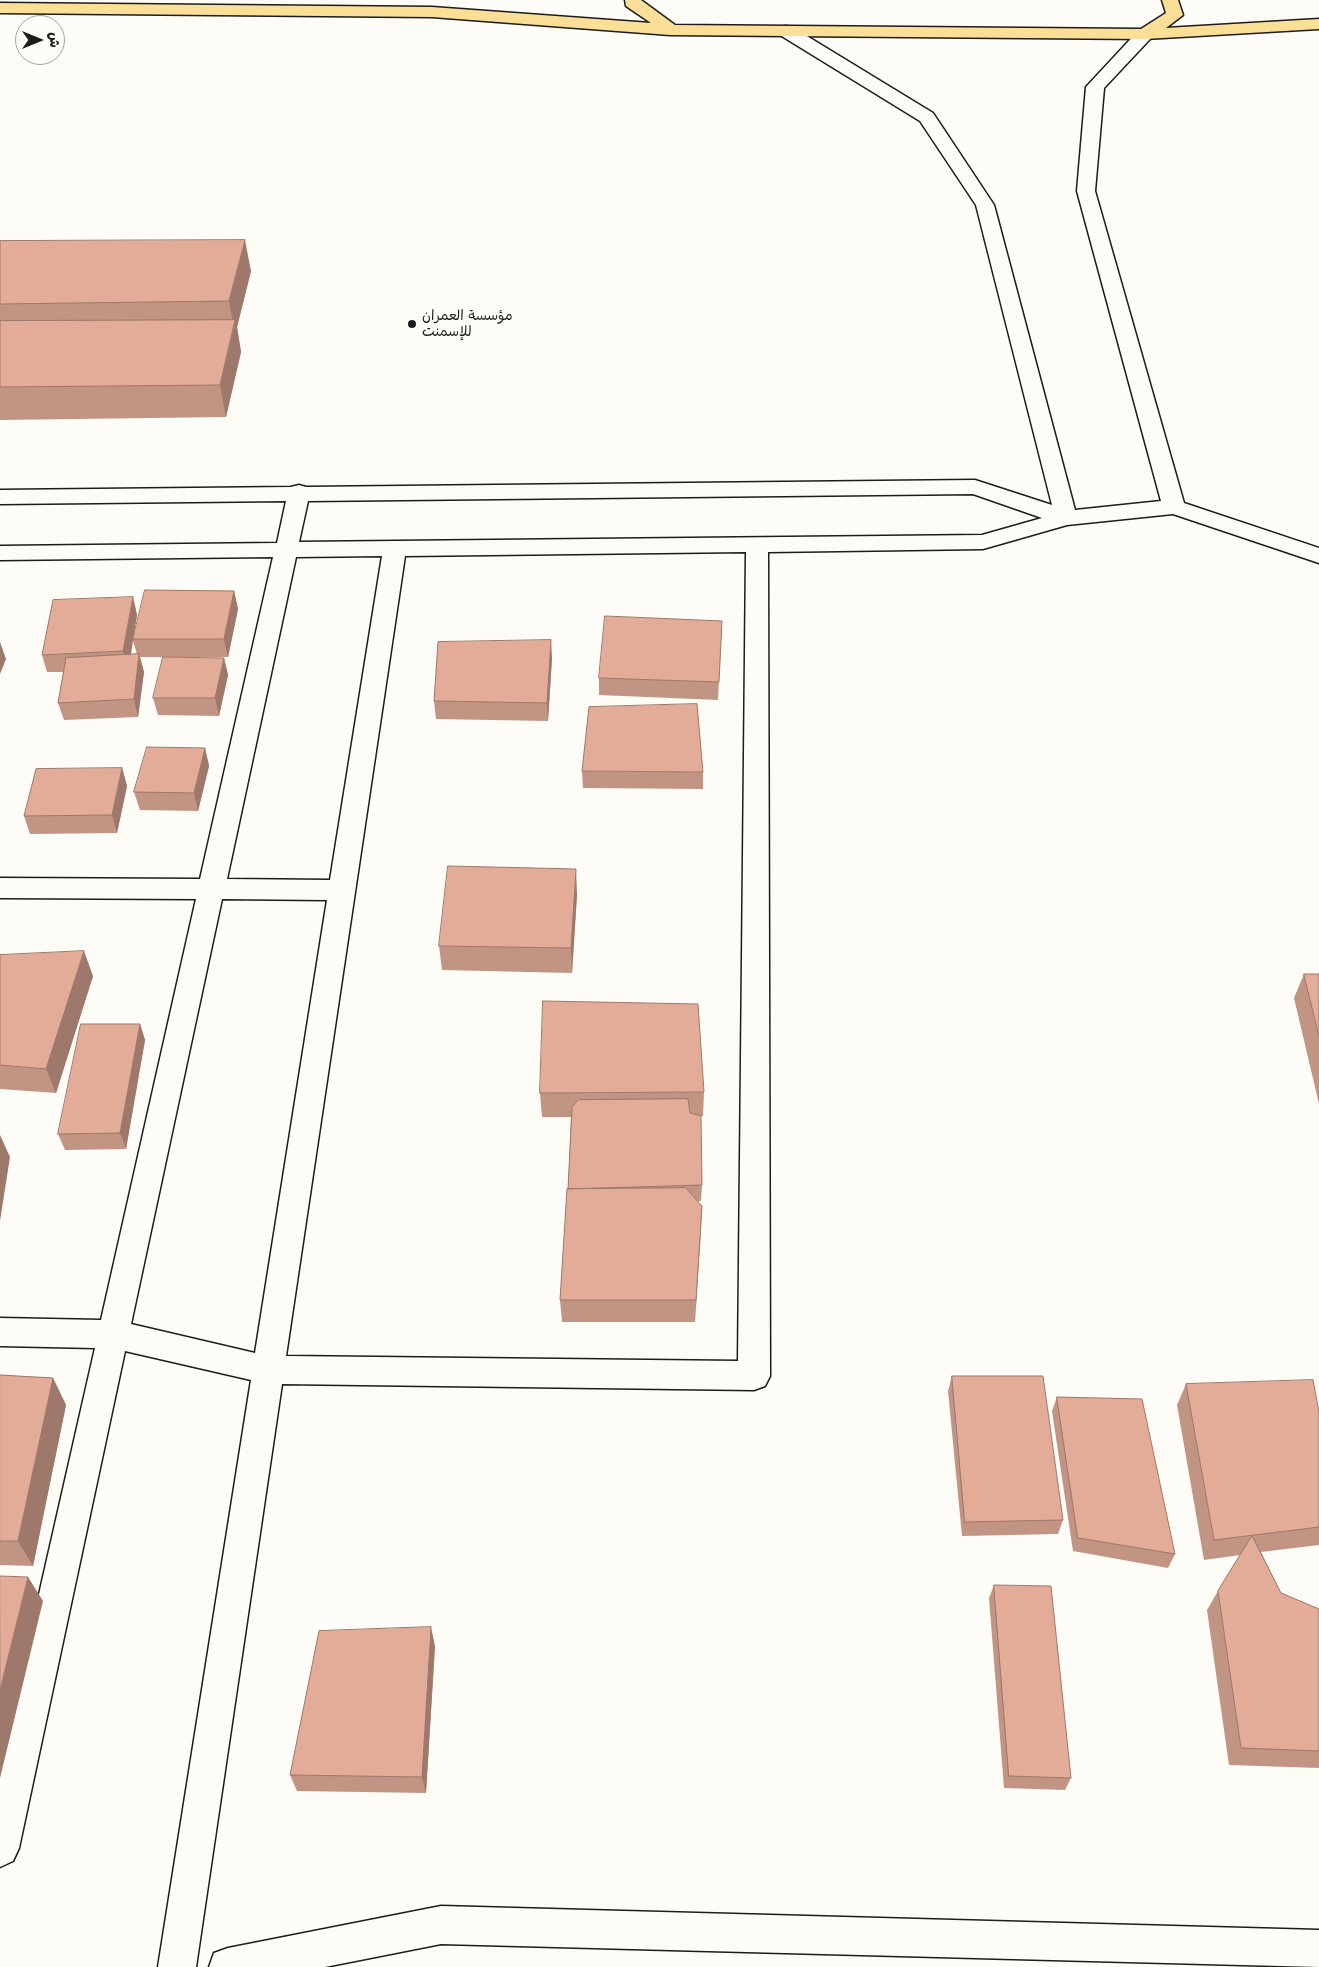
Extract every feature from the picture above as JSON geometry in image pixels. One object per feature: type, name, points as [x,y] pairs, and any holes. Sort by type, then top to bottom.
[{"type":"main road","points":[[633,0],[632,2],[670,30]]},
{"type":"main road","points":[[1145,34],[1175,15],[1170,0]]},
{"type":"main road","points":[[0,8],[432,12],[670,30],[1145,34],[1319,24]]},
{"type":"street","points":[[786,31],[927,117],[985,205],[1066,518]]},
{"type":"street","points":[[1145,34],[1095,87],[1086,191],[1174,507]]},
{"type":"street","points":[[0,497],[299,492],[975,487],[1066,518]]},
{"type":"street","points":[[0,1848],[299,492]]},
{"type":"street","points":[[0,553],[984,542],[1066,518],[1174,507],[1319,556]]},
{"type":"street","points":[[0,1332],[113,1334],[268,1370],[754,1376],[757,545]]},
{"type":"street","points":[[177,1967],[394,550]]},
{"type":"street","points":[[0,888],[342,890]]},
{"type":"street","points":[[228,1967],[441,1925],[1319,1949]]},
{"type":"building","points":[[245,240],[229,301],[0,304],[0,241]]},
{"type":"building","points":[[235,320],[220,385],[0,387],[0,321]]},
{"type":"building","points":[[145,590],[234,591],[224,639],[133,639]]},
{"type":"building","points":[[133,597],[123,651],[42,655],[53,600]]},
{"type":"building","points":[[605,616],[722,621],[719,682],[599,678]]},
{"type":"building","points":[[551,640],[547,703],[434,701],[438,642]]},
{"type":"building","points":[[139,654],[134,699],[58,703],[66,658]]},
{"type":"building","points":[[163,657],[224,658],[215,698],[153,698]]},
{"type":"building","points":[[697,704],[703,772],[582,771],[589,707]]},
{"type":"building","points":[[147,747],[205,748],[194,793],[134,792]]},
{"type":"building","points":[[122,768],[112,815],[24,816],[36,769]]},
{"type":"building","points":[[448,866],[576,869],[571,948],[439,946]]},
{"type":"building","points":[[84,951],[46,1069],[0,1065],[0,955]]},
{"type":"building","points":[[1304,974],[1319,974],[1319,1036]]},
{"type":"building","points":[[543,1001],[698,1004],[704,1092],[540,1093]]},
{"type":"building","points":[[81,1024],[140,1024],[120,1133],[58,1134]]},
{"type":"building","points":[[688,1099],[690,1113],[701,1116],[702,1185],[568,1189],[572,1107],[578,1100]]},
{"type":"building","points":[[686,1188],[702,1206],[696,1300],[560,1300],[567,1189]]},
{"type":"building","points":[[0,1375],[53,1378],[18,1541],[0,1541]]},
{"type":"building","points":[[952,1376],[1043,1376],[1063,1520],[965,1522]]},
{"type":"building","points":[[1313,1380],[1319,1412],[1319,1527],[1214,1540],[1186,1384]]},
{"type":"building","points":[[1057,1397],[1142,1399],[1175,1554],[1078,1538]]},
{"type":"building","points":[[1252,1536],[1281,1593],[1319,1609],[1319,1751],[1241,1748],[1218,1591]]},
{"type":"building","points":[[0,1576],[28,1577],[0,1690]]},
{"type":"building","points":[[994,1585],[1051,1586],[1071,1778],[1009,1776]]},
{"type":"building","points":[[431,1627],[422,1777],[290,1775],[319,1631]]},
{"type":"place","name":"مؤسسة العمران للإسمنت","points":[[412,324]]}]
